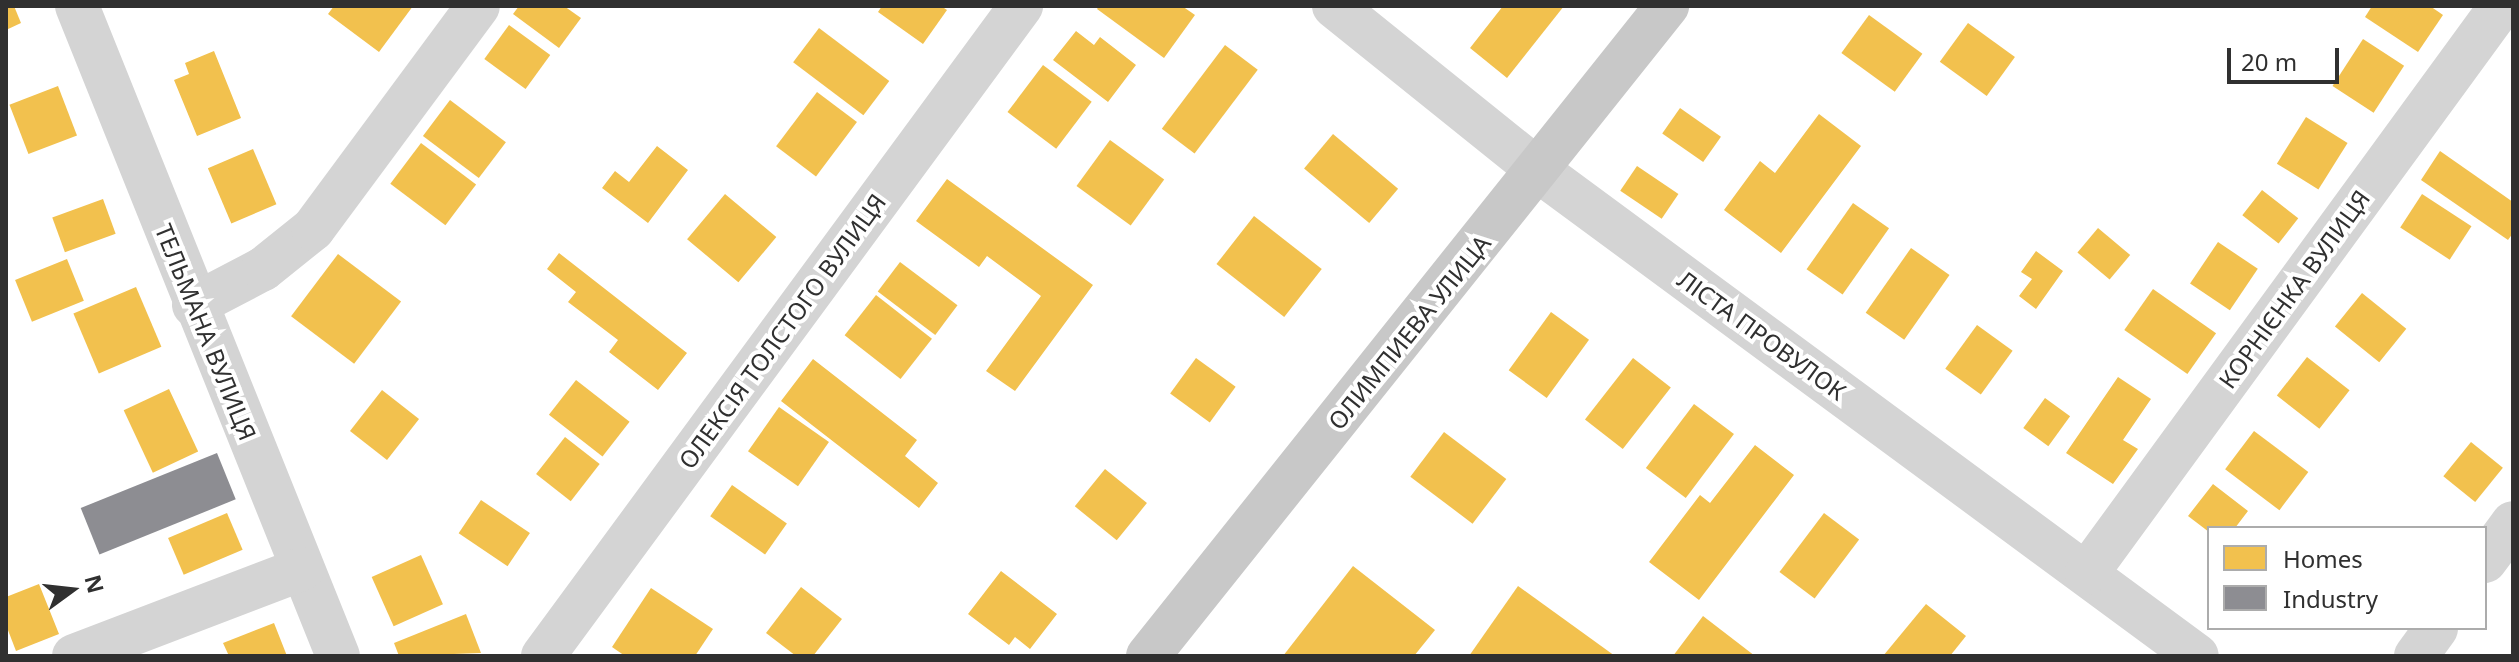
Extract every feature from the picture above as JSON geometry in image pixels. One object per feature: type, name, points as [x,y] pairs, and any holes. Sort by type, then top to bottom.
[{"type":"main road","name":"ОЛИМПИЕВА УЛИЦА","points":[[1148,656],[1539,171],[1667,6]]},
{"type":"street","name":"ТЕЛЬМАНА ВУЛИЦЯ","points":[[77,6],[194,305],[338,656]]},
{"type":"street","points":[[194,305],[263,269],[313,229],[478,6]]},
{"type":"street","name":"ОЛЕКСІЯ ТОЛСТОГО ВУЛИЦЯ","points":[[543,656],[1021,6]]},
{"type":"street","name":"ЛІСТА ПРОВУЛОК","points":[[1334,6],[1539,171],[2197,656]]},
{"type":"street","name":"КОРНІЄНКА ВУЛИЦЯ","points":[[2087,573],[2501,6]]},
{"type":"street","points":[[2487,558],[2513,523]]},
{"type":"street","points":[[74,656],[302,569]]},
{"type":"street","points":[[2416,656],[2435,630]]},
{"type":"building: Homes","points":[[6,6],[14,6],[21,23],[6,30]]},
{"type":"building: Homes","points":[[334,6],[413,6],[379,52],[328,14]]},
{"type":"building: Homes","points":[[519,6],[564,6],[581,18],[559,48],[513,14]]},
{"type":"building: Homes","points":[[882,6],[941,6],[947,10],[923,44],[878,12]]},
{"type":"building: Homes","points":[[1099,6],[1182,6],[1195,15],[1164,58],[1097,9]]},
{"type":"building: Homes","points":[[1503,6],[1564,6],[1507,78],[1470,48]]},
{"type":"building: Homes","points":[[2372,6],[2430,6],[2443,15],[2418,52],[2365,17]]},
{"type":"building: Homes","points":[[1869,15],[1922,54],[1895,92],[1841,53]]},
{"type":"building: Homes","points":[[1968,23],[2015,57],[1987,96],[1940,62]]},
{"type":"building: Homes","points":[[509,25],[550,55],[526,89],[484,59]]},
{"type":"building: Homes","points":[[819,28],[889,81],[863,115],[793,62]]},
{"type":"building: Homes","points":[[1076,31],[1094,45],[1100,37],[1136,65],[1108,102],[1053,60]]},
{"type":"building: Homes","points":[[2363,39],[2404,66],[2374,113],[2333,86]]},
{"type":"building: Homes","points":[[1225,45],[1258,70],[1195,154],[1162,129]]},
{"type":"building: Homes","points":[[214,51],[241,118],[197,136],[174,80],[189,74],[185,63]]},
{"type":"building: Homes","points":[[1043,65],[1092,102],[1056,149],[1007,112]]},
{"type":"building: Homes","points":[[58,86],[77,135],[28,154],[9,105]]},
{"type":"building: Homes","points":[[817,92],[857,122],[816,176],[776,146]]},
{"type":"building: Homes","points":[[450,100],[506,142],[479,178],[423,136]]},
{"type":"building: Homes","points":[[1680,108],[1721,137],[1703,162],[1662,133]]},
{"type":"building: Homes","points":[[1819,114],[1861,146],[1781,253],[1724,210],[1760,161],[1775,173]]},
{"type":"building: Homes","points":[[2306,117],[2348,143],[2318,190],[2277,164]]},
{"type":"building: Homes","points":[[1333,134],[1398,189],[1369,223],[1304,168]]},
{"type":"building: Homes","points":[[1110,140],[1164,179],[1131,225],[1076,186]]},
{"type":"building: Homes","points":[[421,143],[476,185],[445,225],[390,184]]},
{"type":"building: Homes","points":[[657,146],[688,170],[648,223],[602,188],[615,171],[629,182]]},
{"type":"building: Homes","points":[[253,149],[276,204],[231,223],[208,168]]},
{"type":"building: Homes","points":[[2440,151],[2513,202],[2513,233],[2508,240],[2421,180]]},
{"type":"building: Homes","points":[[1637,166],[1678,194],[1662,219],[1620,191]]},
{"type":"building: Homes","points":[[947,179],[1093,285],[1015,391],[986,371],[1041,296],[987,256],[979,267],[916,221]]},
{"type":"building: Homes","points":[[2262,190],[2298,218],[2279,244],[2242,215]]},
{"type":"building: Homes","points":[[725,194],[776,237],[738,282],[687,239]]},
{"type":"building: Homes","points":[[2422,194],[2471,226],[2450,260],[2400,228]]},
{"type":"building: Homes","points":[[103,199],[116,234],[65,252],[52,217]]},
{"type":"building: Homes","points":[[1853,203],[1889,228],[1843,295],[1807,269]]},
{"type":"building: Homes","points":[[1254,216],[1322,269],[1284,317],[1216,264]]},
{"type":"building: Homes","points":[[2098,228],[2130,255],[2110,280],[2077,253]]},
{"type":"building: Homes","points":[[2218,242],[2258,269],[2230,310],[2190,283]]},
{"type":"building: Homes","points":[[1911,248],[1950,275],[1904,340],[1866,313]]},
{"type":"building: Homes","points":[[2036,251],[2063,271],[2036,309],[2019,296],[2032,279],[2021,272]]},
{"type":"building: Homes","points":[[559,253],[687,353],[658,390],[609,352],[618,340],[568,302],[576,292],[547,269]]},
{"type":"building: Homes","points":[[338,254],[401,302],[354,364],[291,316]]},
{"type":"building: Homes","points":[[67,259],[84,301],[32,322],[15,280]]},
{"type":"building: Homes","points":[[900,262],[958,305],[935,335],[878,292]]},
{"type":"building: Homes","points":[[136,287],[161,347],[99,373],[73,314]]},
{"type":"building: Homes","points":[[2153,289],[2216,333],[2187,374],[2124,330]]},
{"type":"building: Homes","points":[[2362,293],[2406,329],[2379,362],[2335,326]]},
{"type":"building: Homes","points":[[876,295],[932,339],[901,379],[845,335]]},
{"type":"building: Homes","points":[[1551,312],[1589,340],[1547,398],[1509,370]]},
{"type":"building: Homes","points":[[1977,325],[2013,351],[1981,395],[1945,369]]},
{"type":"building: Homes","points":[[2307,357],[2350,390],[2319,429],[2277,396]]},
{"type":"building: Homes","points":[[1196,358],[1236,387],[1210,422],[1170,394]]},
{"type":"building: Homes","points":[[1633,358],[1671,388],[1623,449],[1585,419]]},
{"type":"building: Homes","points":[[813,359],[917,440],[905,456],[938,483],[919,508],[781,401]]},
{"type":"building: Homes","points":[[2118,377],[2151,399],[2123,440],[2138,449],[2113,484],[2066,453]]},
{"type":"building: Homes","points":[[576,380],[630,422],[602,457],[549,415]]},
{"type":"building: Homes","points":[[169,389],[198,452],[153,473],[124,410]]},
{"type":"building: Homes","points":[[382,390],[419,419],[387,460],[350,431]]},
{"type":"building: Homes","points":[[2045,398],[2070,416],[2048,446],[2023,428]]},
{"type":"building: Homes","points":[[1694,404],[1734,434],[1686,498],[1646,468]]},
{"type":"building: Homes","points":[[779,407],[829,442],[798,486],[748,451]]},
{"type":"building: Homes","points":[[2254,431],[2308,472],[2279,510],[2225,469]]},
{"type":"building: Homes","points":[[1444,432],[1506,479],[1473,524],[1410,477]]},
{"type":"building: Homes","points":[[565,437],[600,464],[571,501],[536,474]]},
{"type":"building: Homes","points":[[2471,442],[2503,468],[2475,502],[2443,476]]},
{"type":"building: Homes","points":[[1755,445],[1794,475],[1699,600],[1649,562],[1700,495],[1710,503]]},
{"type":"building: Homes","points":[[1105,469],[1147,503],[1117,540],[1075,506]]},
{"type":"building: Homes","points":[[2213,484],[2248,511],[2237,526],[2207,526],[2207,530],[2188,516]]},
{"type":"building: Homes","points":[[732,485],[787,523],[765,555],[710,516]]},
{"type":"building: Homes","points":[[481,500],[530,533],[508,566],[459,533]]},
{"type":"building: Homes","points":[[227,513],[243,550],[184,575],[168,538]]},
{"type":"building: Homes","points":[[1824,513],[1859,539],[1815,599],[1779,572]]},
{"type":"building: Homes","points":[[421,555],[443,604],[394,626],[372,577]]},
{"type":"building: Homes","points":[[1353,566],[1435,630],[1414,656],[1283,656]]},
{"type":"building: Homes","points":[[1001,571],[1057,614],[1030,649],[1015,637],[1009,645],[968,614]]},
{"type":"building: Homes","points":[[39,584],[59,634],[16,651],[6,625],[6,597]]},
{"type":"building: Homes","points":[[1518,586],[1615,656],[1469,656]]},
{"type":"building: Homes","points":[[801,587],[842,619],[813,656],[796,656],[766,633]]},
{"type":"building: Homes","points":[[651,588],[713,629],[695,656],[625,656],[612,647]]},
{"type":"building: Homes","points":[[1926,604],[1966,636],[1950,656],[1883,656]]},
{"type":"building: Homes","points":[[466,614],[481,653],[399,656],[394,643]]},
{"type":"building: Homes","points":[[1703,616],[1755,656],[1673,656]]},
{"type":"building: Homes","points":[[274,623],[287,656],[229,656],[223,643]]},
{"type":"building: Industry","points":[[217,453],[236,499],[99,554],[81,508]]}]
